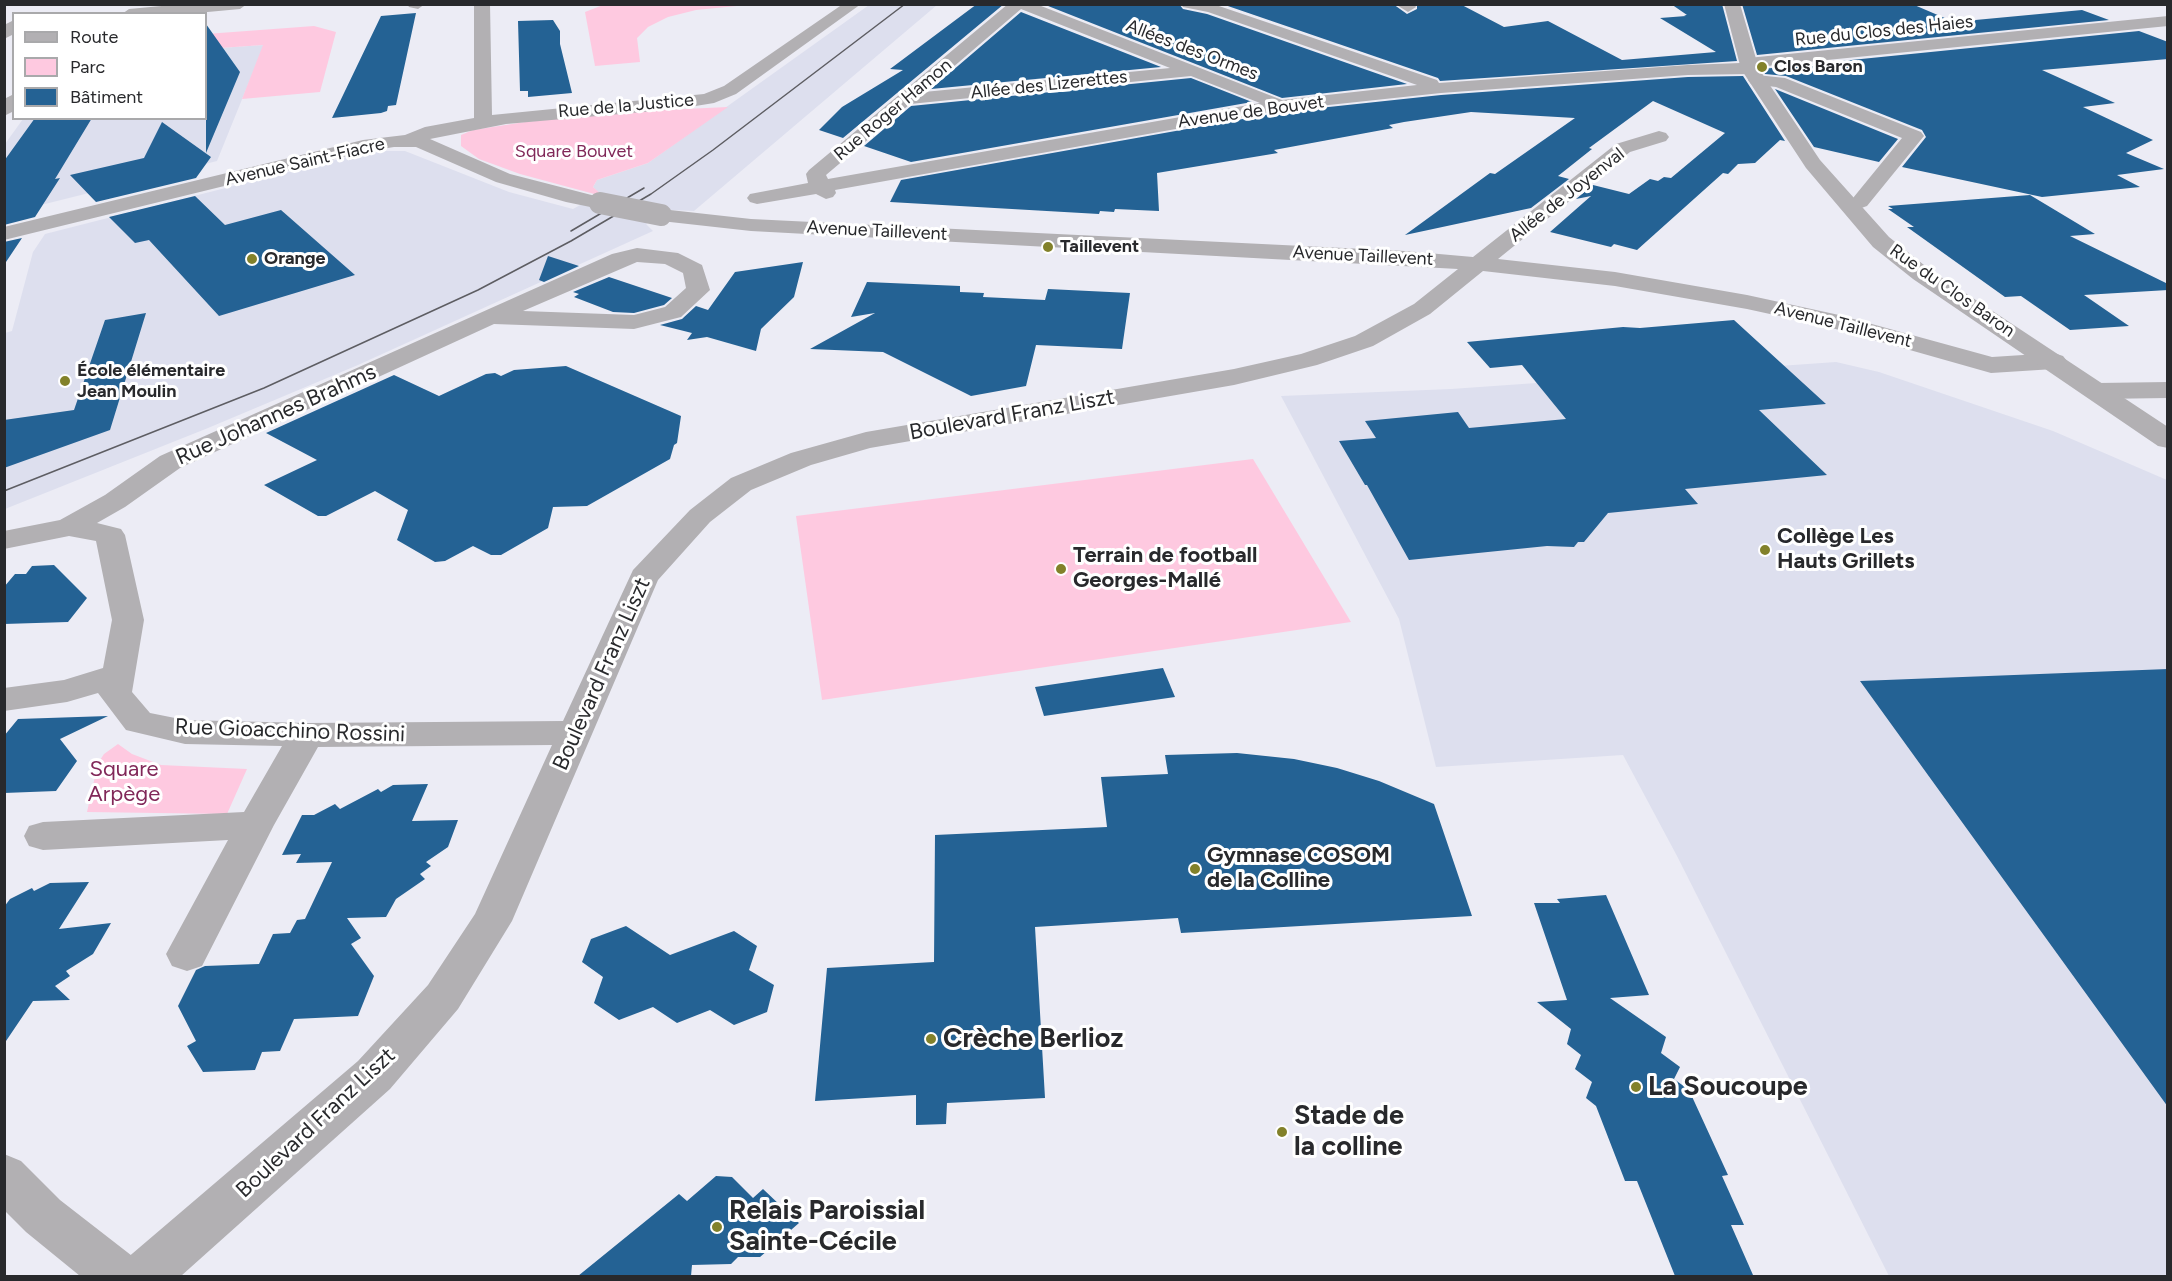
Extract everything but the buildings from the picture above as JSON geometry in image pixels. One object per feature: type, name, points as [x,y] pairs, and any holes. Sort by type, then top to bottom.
[{"type":"street","points":[[151,12],[240,4]]},
{"type":"street","points":[[482,4],[483,122]]},
{"type":"street","name":"Rue de la Justice","points":[[410,140],[432,131],[483,122],[564,112],[676,104],[717,96],[730,90],[854,4]]},
{"type":"street","name":"Allées des Ormes","points":[[1019,4],[1282,105]]},
{"type":"street","name":"Rue Roger Hamon","points":[[836,229],[840,215],[837,207],[819,185],[816,174],[1019,4]]},
{"type":"street","points":[[1188,4],[1212,8],[1441,88]]},
{"type":"street","name":"Rue du Clos Baron","points":[[1732,4],[1752,71],[1813,164],[1881,242],[1921,274],[2054,361],[2168,440]]},
{"type":"street","name":"Rue du Clos des Haies","points":[[1752,71],[2168,21]]},
{"type":"street","name":"Avenue de Bouvet","points":[[757,198],[819,185],[1282,105],[1441,88],[1688,70],[1732,68],[1752,71]]},
{"type":"street","name":"Allée des Lizerettes","points":[[908,99],[1191,71]]},
{"type":"street","points":[[1752,71],[1914,136],[1860,202],[1850,206]]},
{"type":"street","name":"Allée de Joyenval","points":[[1481,264],[1623,148],[1659,137]]},
{"type":"street","name":"Avenue Saint-Fiacre","points":[[4,234],[363,146],[410,140],[419,141],[503,178],[573,198],[661,215]]},
{"type":"street","name":"Avenue Taillevent","points":[[661,215],[836,229],[1393,257],[1481,264],[1615,279],[1747,302],[1841,323],[1991,365],[2054,361]]},
{"type":"street","points":[[637,255],[704,220]]},
{"type":"street","name":"Rue Johannes Brahms","points":[[69,527],[115,501],[170,462],[491,317],[620,259],[637,255],[670,258],[694,270],[698,290],[673,312],[634,322],[491,317]]},
{"type":"street","name":"Boulevard Franz Liszt","points":[[144,1276],[374,1075],[443,997],[492,921],[644,577],[700,516],[741,484],[801,459],[866,441],[1234,377],[1308,360],[1364,341],[1422,309],[1481,264]]},
{"type":"street","points":[[2098,391],[2168,390]]},
{"type":"street","points":[[4,540],[69,527]]},
{"type":"street","name":"Rue Gioacchino Rossini","points":[[69,527],[110,535],[128,620],[115,693],[138,722],[185,732],[307,735],[575,733]]},
{"type":"street","points":[[4,700],[67,691],[119,674]]},
{"type":"street","points":[[187,954],[255,825],[307,735]]},
{"type":"street","points":[[43,836],[255,825]]},
{"type":"street","points":[[4,1176],[44,1216],[118,1276]]},
{"type":"shaded area","points":[[869,5],[937,5],[694,211],[672,210],[646,224],[653,231],[358,365],[5,509],[5,333],[12,331],[33,252],[45,234],[359,154],[380,151],[405,151],[509,192],[573,209],[600,194],[593,187],[597,180],[648,163]]},
{"type":"shaded area","points":[[264,45],[217,161],[5,214],[5,144],[22,120],[207,120],[207,49]]},
{"type":"shaded area","points":[[1836,362],[1879,372],[2053,431],[2167,480],[2167,1276],[1889,1276],[1677,856],[1623,755],[1436,767],[1399,619],[1281,396],[1451,389]]},
{"type":"green space","points":[[603,5],[747,5],[696,10],[668,17],[648,27],[637,38],[640,62],[595,66],[585,12]]},
{"type":"green space","points":[[314,26],[336,32],[320,92],[242,99],[263,45],[207,49],[207,34]]},
{"type":"green space","name":"Square Bouvet","points":[[728,107],[648,163],[597,180],[593,187],[601,194],[598,195],[520,174],[479,159],[461,146],[461,135],[473,130],[525,122],[619,112]]},
{"type":"green space","name":"Terrain de football Georges-Mallé","points":[[1253,459],[1351,622],[822,700],[796,516]]},
{"type":"green space","name":"Square Arpège","points":[[118,744],[132,754],[161,765],[247,769],[227,814],[87,812],[98,763],[104,754]]},
{"type":"tram line","points":[[4,491],[264,388],[478,290],[571,241],[651,194],[713,150],[905,4]]},
{"type":"tram line","points":[[571,231],[644,188]]},
{"type":"place","name":"Clos Baron","points":[[1762,67]]},
{"type":"place","name":"Taillevent","points":[[1048,247]]},
{"type":"place","name":"Orange","points":[[252,259]]},
{"type":"place","name":"École élémentaire Jean Moulin","points":[[65,381]]},
{"type":"place","name":"Collège Les Hauts Grillets","points":[[1765,550]]},
{"type":"place","name":"Terrain de football Georges-Mallé","points":[[1061,569]]},
{"type":"place","name":"Gymnase COSOM de la Colline","points":[[1195,869]]},
{"type":"place","name":"Crèche Berlioz","points":[[931,1039]]},
{"type":"place","name":"La Soucoupe","points":[[1636,1087]]},
{"type":"place","name":"Stade de la colline","points":[[1282,1132]]},
{"type":"place","name":"Relais Paroissial Sainte-Cécile","points":[[717,1227]]}]
